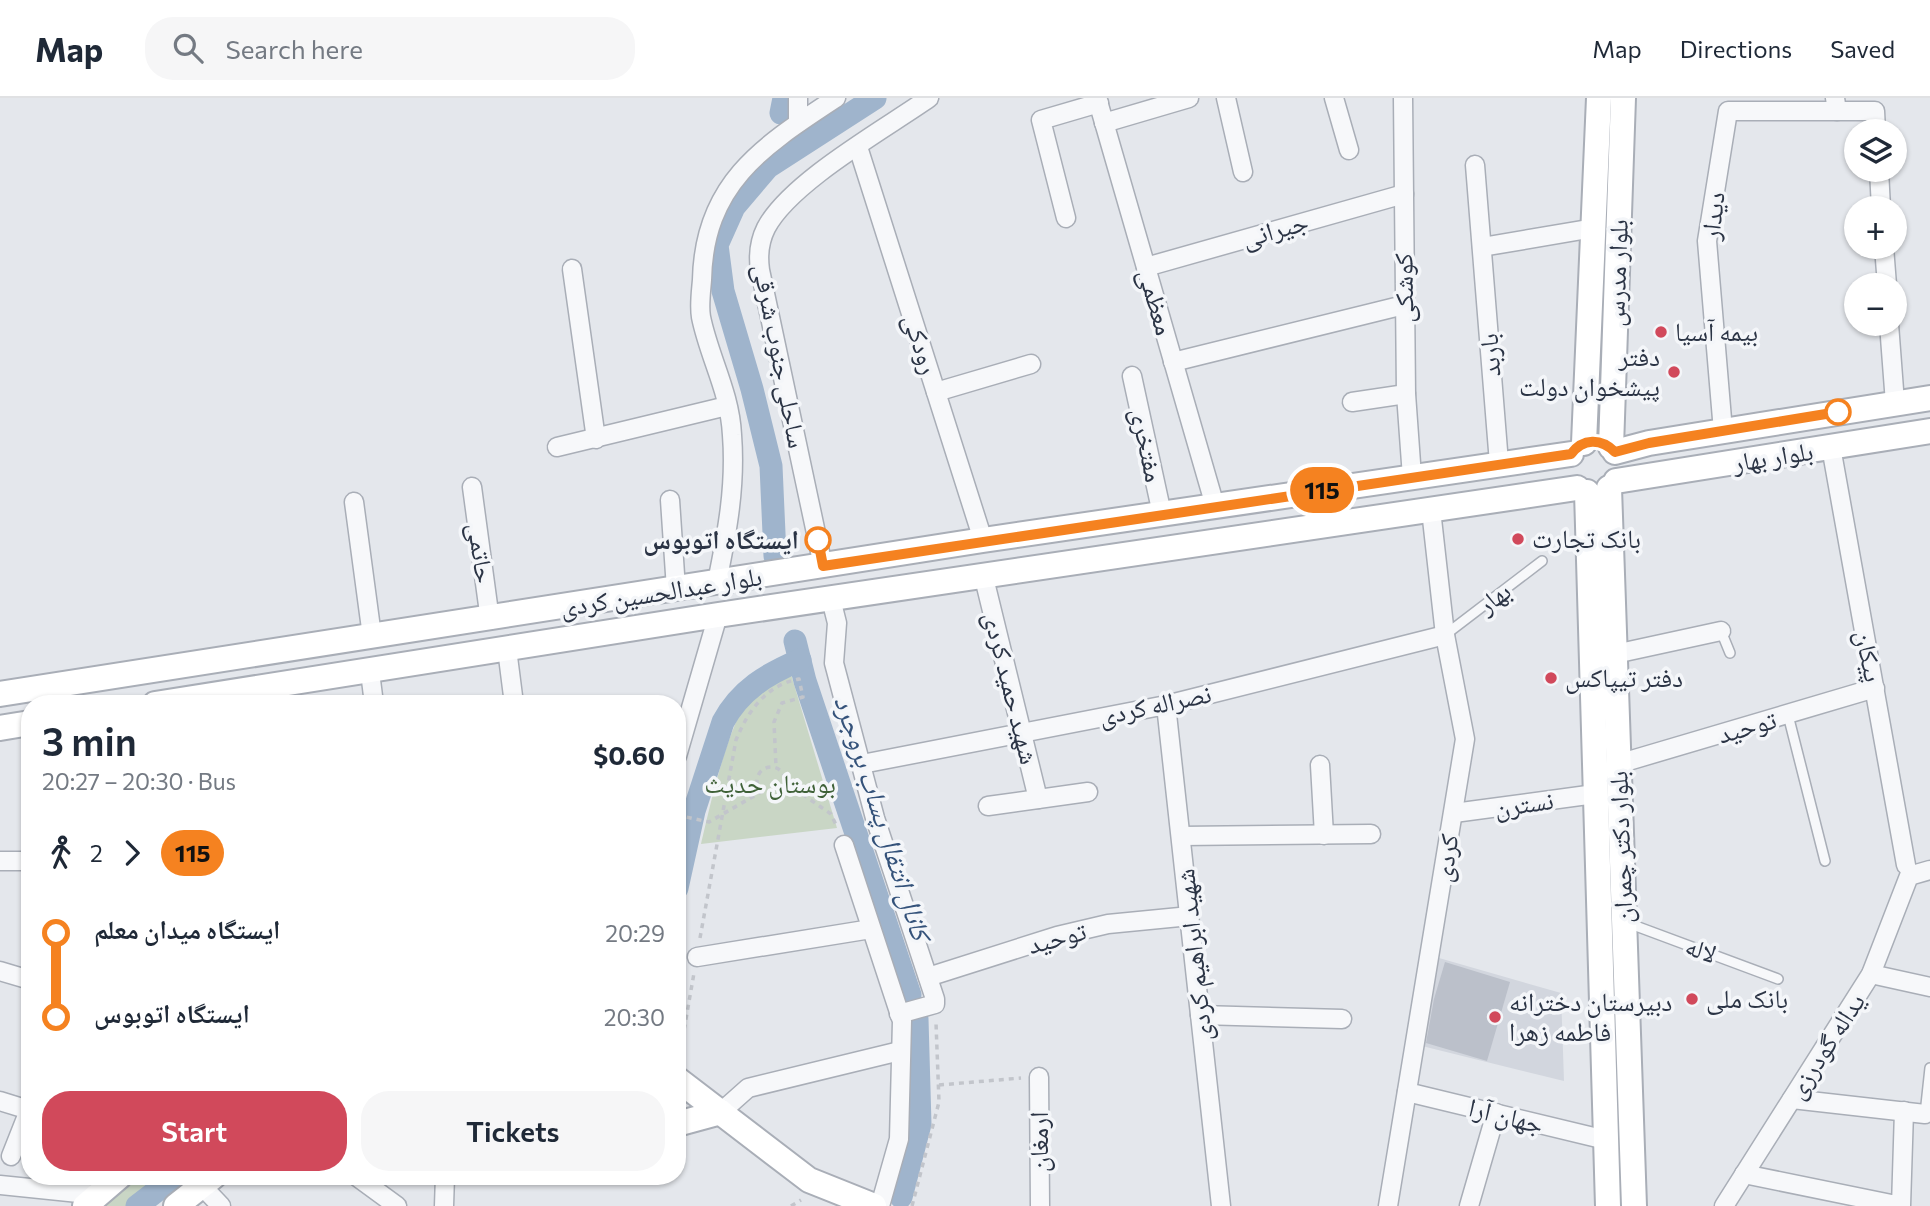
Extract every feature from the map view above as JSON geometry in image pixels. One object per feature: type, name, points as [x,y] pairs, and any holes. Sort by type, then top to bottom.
[{"type":"main road","name":"بلوار مدرس","points":[[1578,448],[1594,228],[1600,98]]},
{"type":"main road","name":"بلوار مدرس","points":[[1613,450],[1623,98]]},
{"type":"main road","name":"بلوار بهار","points":[[1613,450],[1930,398]]},
{"type":"main road","points":[[1723,431],[1715,438],[1711,450],[1715,457],[1728,464]]},
{"type":"main road","name":"بلوار بهار","points":[[1597,487],[1930,431]]},
{"type":"main road","points":[[1602,443],[1613,450],[1619,471],[1597,487],[1568,472],[1578,448],[1602,443]]},
{"type":"main road","name":"بلوار عبدالحسین کردی","points":[[0,694],[490,620],[983,540],[1412,477],[1578,448]]},
{"type":"main road","points":[[1499,463],[1509,473],[1512,482],[1504,499]]},
{"type":"main road","name":"بلوار عبدالحسین کردی","points":[[232,695],[719,615],[1597,487]]},
{"type":"main road","name":"بلوار دکتر چمران","points":[[1597,487],[1615,654],[1633,1206]]},
{"type":"main road","name":"بلوار دکتر چمران","points":[[1597,487],[1595,794],[1608,1206]]},
{"type":"main road","points":[[823,566],[831,599]]},
{"type":"main road","points":[[717,582],[719,615]]},
{"type":"main road","points":[[0,728],[21,724]]},
{"type":"main road","points":[[686,1086],[809,1180],[874,1206]]},
{"type":"main road","points":[[686,1122],[720,1112]]},
{"type":"main road","points":[[91,1200],[109,1185]]},
{"type":"main road","points":[[176,1206],[203,1185]]},
{"type":"street","points":[[798,98],[798,123]]},
{"type":"street","points":[[717,582],[733,503],[733,433],[722,376],[701,316],[702,258],[710,222],[745,166],[768,142],[836,98]]},
{"type":"street","name":"ساحلی جنوب شرقی","points":[[823,566],[759,260],[766,227],[805,184],[929,98]]},
{"type":"street","points":[[1104,123],[1189,98]]},
{"type":"street","points":[[1226,98],[1243,172]]},
{"type":"street","points":[[1334,98],[1349,150]]},
{"type":"street","name":"کوشکی","points":[[1403,98],[1406,394],[1412,477]]},
{"type":"street","points":[[1066,218],[1041,120],[1098,101]]},
{"type":"street","name":"معظمی","points":[[1098,101],[1215,506]]},
{"type":"street","points":[[1836,105],[1875,111],[1875,119]]},
{"type":"street","name":"دیدار","points":[[1723,431],[1707,241],[1728,111],[1836,105]]},
{"type":"street","name":"رودکی","points":[[858,147],[983,540]]},
{"type":"street","name":"باربد","points":[[1475,165],[1499,463]]},
{"type":"street","name":"جیرانی","points":[[1146,267],[1404,194]]},
{"type":"street","points":[[1482,247],[1594,228]]},
{"type":"street","points":[[572,270],[596,439]]},
{"type":"street","points":[[1173,362],[1404,305]]},
{"type":"street","points":[[1890,336],[1895,403]]},
{"type":"street","points":[[936,392],[1031,363]]},
{"type":"street","name":"مفتخری","points":[[1132,376],[1162,514]]},
{"type":"street","points":[[1352,402],[1406,394]]},
{"type":"street","points":[[557,447],[727,406]]},
{"type":"street","name":"پیکان","points":[[1831,447],[1908,870]]},
{"type":"street","name":"حاتمی","points":[[472,487],[490,620]]},
{"type":"street","points":[[670,500],[676,589]]},
{"type":"street","points":[[354,502],[372,636]]},
{"type":"street","name":"کردی","points":[[1388,1206],[1465,739],[1445,635],[1431,510]]},
{"type":"street","name":"شهید حمید کردی","points":[[984,578],[1038,799]]},
{"type":"street","points":[[831,599],[837,623],[834,663],[875,818],[935,1004],[899,1014]]},
{"type":"street","points":[[686,725],[719,615]]},
{"type":"street","points":[[1615,654],[1721,631]]},
{"type":"street","name":"نصراله کردی","points":[[862,764],[1166,705],[1445,635]]},
{"type":"street","points":[[507,649],[513,695]]},
{"type":"street","points":[[370,672],[373,695]]},
{"type":"street","name":"توحید","points":[[1618,764],[1875,688]]},
{"type":"street","name":"شهید ابراهیم کردی","points":[[1166,705],[1221,1206]]},
{"type":"street","points":[[1320,765],[1324,835]]},
{"type":"street","points":[[988,806],[1088,792]]},
{"type":"street","name":"نسترن","points":[[1454,813],[1595,794]]},
{"type":"street","points":[[1181,836],[1371,834]]},
{"type":"street","points":[[844,845],[899,1014],[899,1139],[880,1206]]},
{"type":"street","points":[[0,861],[21,861]]},
{"type":"street","points":[[1908,870],[1930,870]]},
{"type":"street","name":"یداله گودرزی","points":[[1724,1206],[1871,974],[1908,870]]},
{"type":"street","name":"توحید","points":[[928,977],[1057,936],[1108,924],[1189,916]]},
{"type":"street","points":[[697,957],[872,929]]},
{"type":"street","points":[[0,971],[21,977]]},
{"type":"street","points":[[1871,974],[1930,987]]},
{"type":"street","points":[[1200,1015],[1342,1019]]},
{"type":"street","points":[[720,1112],[748,1088],[900,1052]]},
{"type":"street","name":"ارمغان","points":[[1039,1077],[1040,1206]]},
{"type":"street","name":"جهان آرا","points":[[1407,1092],[1606,1140]]},
{"type":"street","points":[[1792,1099],[1925,1114]]},
{"type":"street","points":[[0,1101],[21,1107]]},
{"type":"street","points":[[1744,1174],[1900,1206],[1904,1111]]},
{"type":"street","points":[[1469,1206],[1496,1114]]},
{"type":"street","points":[[11,1156],[21,1130]]},
{"type":"street","points":[[0,1185],[91,1200]]},
{"type":"street","points":[[210,1185],[221,1206]]},
{"type":"street","points":[[368,1185],[397,1206]]},
{"type":"street","points":[[444,1206],[445,1185]]},
{"type":"lane","name":"بهار","points":[[1445,635],[1542,561]]},
{"type":"lane","points":[[1721,631],[1730,653]]},
{"type":"lane","points":[[1788,715],[1825,861]]},
{"type":"lane","name":"لاله","points":[[1624,922],[1778,979]]},
{"type":"lane","points":[[1925,1114],[1930,1068]]},
{"type":"path","points":[[686,1018],[736,740],[745,717],[757,702],[782,682],[799,679],[803,696],[782,703],[774,722],[776,767],[783,774],[785,783],[831,814],[844,845]]},
{"type":"path","points":[[776,767],[766,767],[759,773],[756,781],[761,792],[768,795],[777,794],[785,783]]},
{"type":"path","points":[[686,817],[709,822],[761,792]]},
{"type":"path","points":[[912,1206],[939,1102],[935,1004]]},
{"type":"path","points":[[939,1084],[1039,1077]]},
{"type":"shaded area","name":"دبیرستان دخترانه فاطمه زهرا","points":[[1439,958],[1561,993],[1564,1081],[1422,1046]]},
{"type":"green space","name":"بوستان حدیث","points":[[790,671],[837,828],[701,844],[715,786],[737,719],[756,690]]},
{"type":"green space","points":[[131,1185],[179,1185],[149,1206],[104,1206]]},
{"type":"building","points":[[1445,962],[1510,982],[1487,1061],[1426,1043],[1434,999]]},
{"type":"waterway","points":[[781,113],[784,98]]},
{"type":"waterway","name":"کانال انتقال پساب بروجرد","points":[[775,556],[771,466],[723,291],[717,245],[734,207],[768,167],[875,98]]},
{"type":"waterway","name":"کانال انتقال پساب بروجرد","points":[[795,641],[805,681],[910,995]]},
{"type":"waterway","name":"کانال انتقال پساب بروجرد","points":[[686,847],[694,811],[723,722],[746,692],[776,671],[800,660]]},
{"type":"waterway","name":"کانال انتقال پساب بروجرد","points":[[901,1197],[920,1124],[917,1019]]},
{"type":"waterway","points":[[137,1206],[164,1185]]},
{"type":"bus line","name":"115","points":[[818,540],[823,566],[1009,536],[1571,454],[1579,445],[1593,441],[1611,447],[1615,452],[1649,443],[1838,412]]},
{"type":"place","name":"بیمه آسیا","points":[[1661,332]]},
{"type":"place","name":"دفتر پیشخوان دولت","points":[[1674,372]]},
{"type":"place","name":"بانک تجارت","points":[[1518,539]]},
{"type":"place","name":"ایستگاه اتوبوس","points":[[818,540]]},
{"type":"place","name":"دفتر تیپاکس","points":[[1551,678]]},
{"type":"place","name":"بانک ملی","points":[[1692,999]]},
{"type":"place","name":"دبیرستان دخترانه فاطمه زهرا","points":[[1495,1017]]}]
